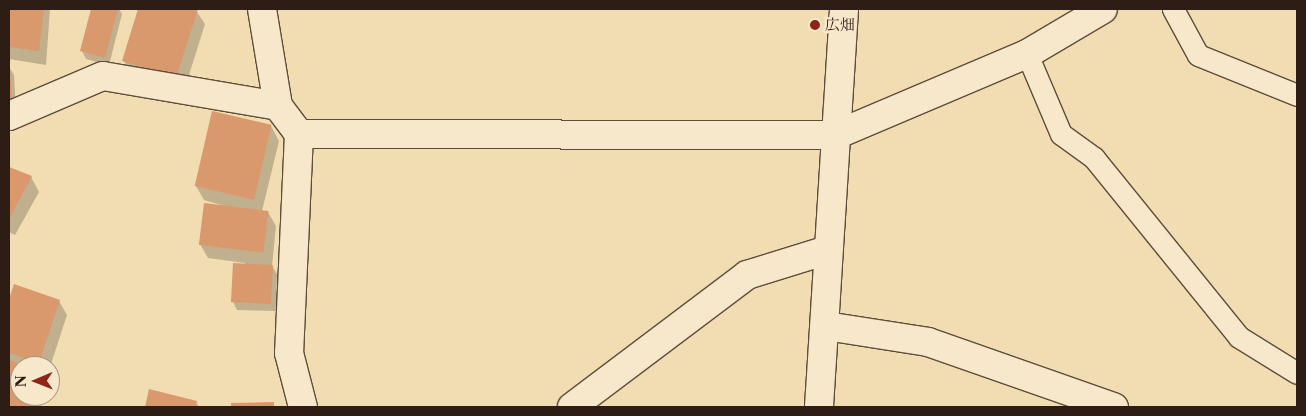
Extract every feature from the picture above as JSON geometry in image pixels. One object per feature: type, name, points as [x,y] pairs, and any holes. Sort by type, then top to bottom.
[{"type":"street","points":[[262,9],[278,106],[299,134],[288,353],[303,407]]},
{"type":"street","points":[[819,407],[826,326],[828,250],[844,9]]},
{"type":"street","points":[[299,134],[836,135],[1027,54],[1092,11]]},
{"type":"street","points":[[9,116],[103,76],[278,106]]},
{"type":"street","points":[[572,407],[747,275],[828,250]]},
{"type":"street","points":[[826,326],[928,342],[1114,407]]},
{"type":"lane","points":[[1173,9],[1198,55],[1297,96]]},
{"type":"lane","points":[[1027,54],[1061,134],[1094,158],[1239,337],[1297,373]]},
{"type":"building","points":[[9,9],[44,9],[39,51],[9,47]]},
{"type":"building","points":[[91,9],[118,9],[105,58],[80,51]]},
{"type":"building","points":[[138,9],[198,9],[176,78],[122,61]]},
{"type":"building","points":[[10,69],[12,102],[9,102]]},
{"type":"building","points":[[212,111],[271,125],[254,200],[195,186]]},
{"type":"building","points":[[9,167],[32,176],[9,219]]},
{"type":"building","points":[[204,203],[269,211],[263,253],[199,245]]},
{"type":"building","points":[[233,263],[273,265],[271,304],[231,302]]},
{"type":"building","points":[[14,284],[60,300],[41,356],[18,356],[9,353],[9,299]]},
{"type":"building","points":[[9,360],[10,406],[28,406],[9,407]]},
{"type":"building","points":[[149,389],[197,401],[195,407],[145,407]]},
{"type":"building","points":[[274,402],[274,407],[231,407],[231,403]]},
{"type":"place","name":"広畑","points":[[815,25]]}]
